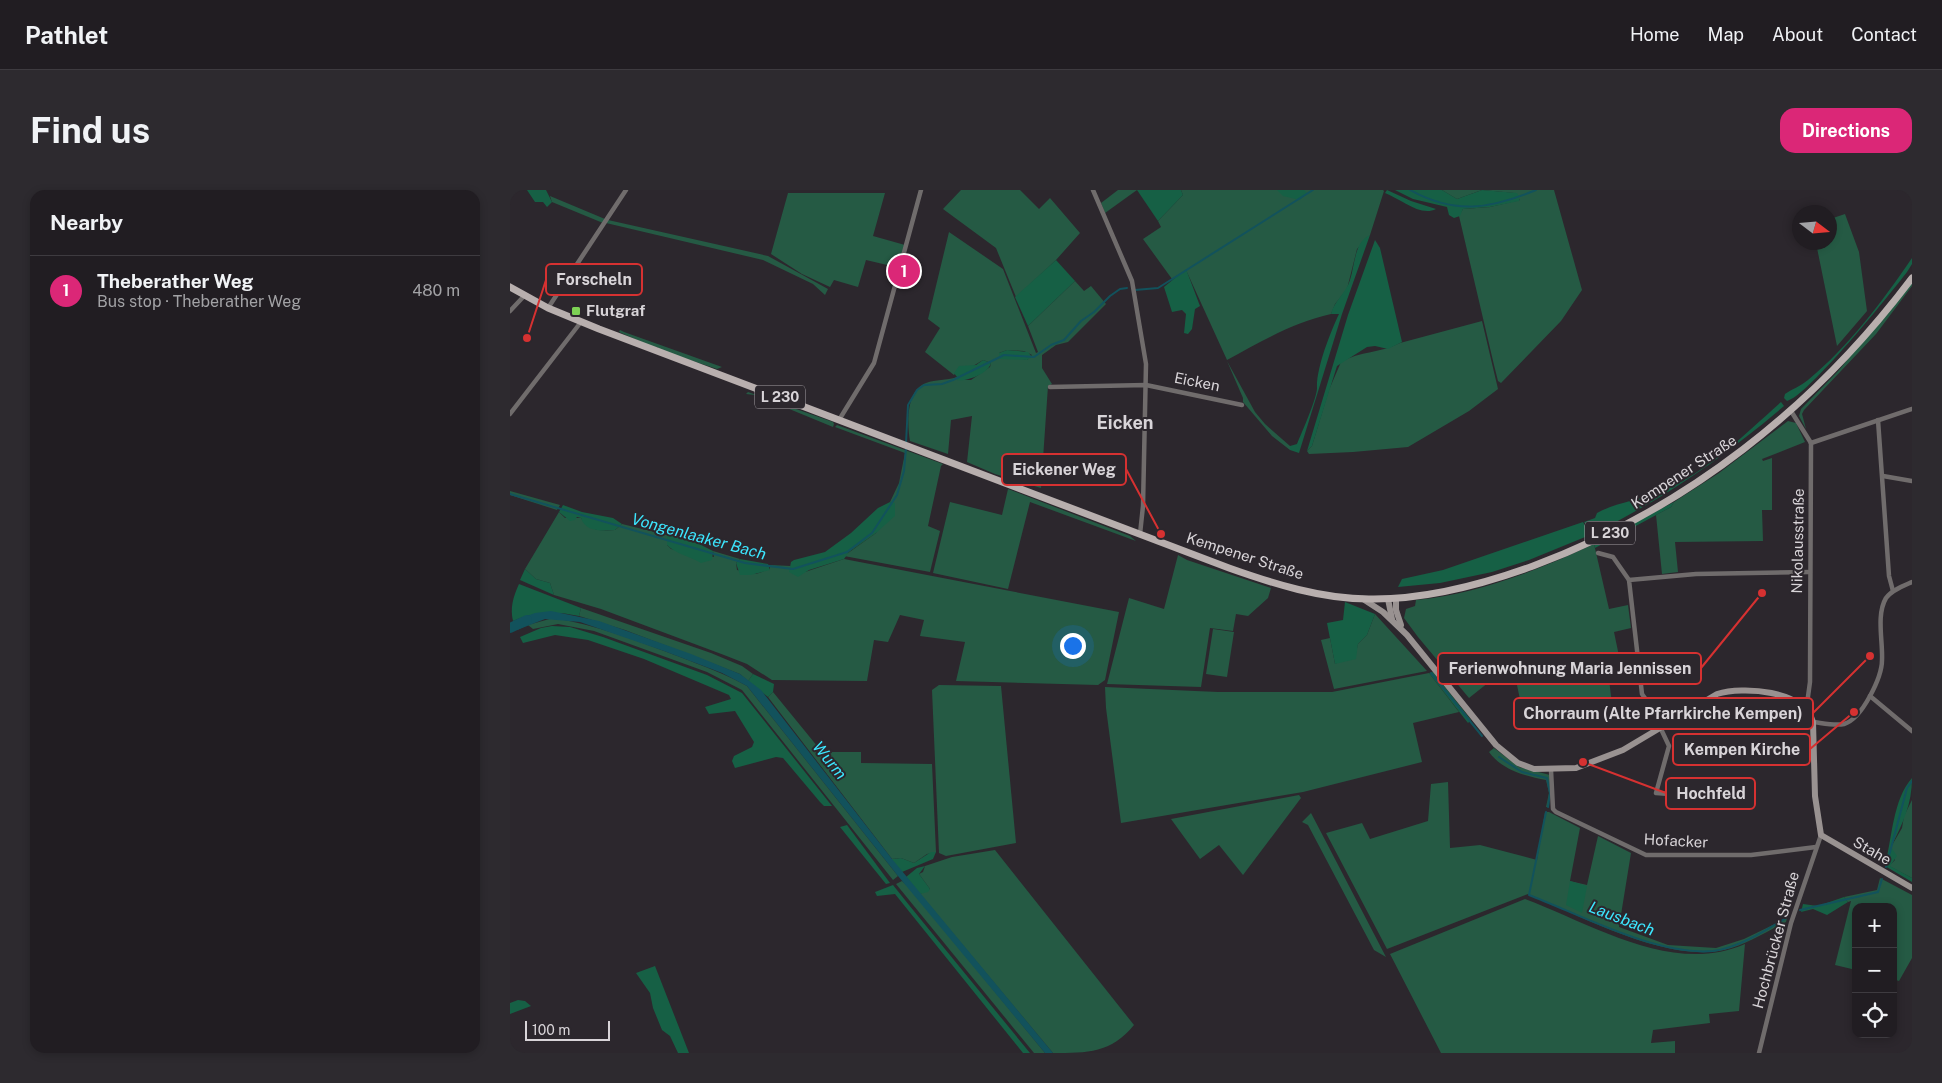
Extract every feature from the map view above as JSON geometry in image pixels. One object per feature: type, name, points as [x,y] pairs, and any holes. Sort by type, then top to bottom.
[{"type":"main road","name":"Kempener Straße","points":[[510,287],[548,308],[581,322],[1257,577],[1309,591],[1362,599],[1392,598],[1443,592],[1502,576],[1579,548],[1614,532],[1665,504],[1716,470],[1791,411],[1852,352],[1912,278]]},
{"type":"street","points":[[548,308],[626,190]]},
{"type":"street","points":[[840,420],[872,369],[877,356],[921,190]]},
{"type":"street","points":[[1094,190],[1133,290],[1146,364],[1143,506],[1140,534]]},
{"type":"street","points":[[510,311],[525,295]]},
{"type":"street","points":[[510,414],[581,322]]},
{"type":"street","name":"Eicken","points":[[1050,387],[1146,385],[1242,405]]},
{"type":"street","points":[[1791,411],[1811,443],[1912,409]]},
{"type":"street","points":[[1878,420],[1889,576],[1893,592]]},
{"type":"street","name":"Nikolausstraße","points":[[1806,710],[1810,682],[1811,443]]},
{"type":"street","points":[[1883,476],[1912,481]]},
{"type":"street","points":[[1598,553],[1613,557],[1629,580],[1642,694],[1663,728],[1669,746],[1656,793],[1738,799]]},
{"type":"street","points":[[1629,580],[1696,574],[1810,572]]},
{"type":"street","points":[[1813,722],[1845,724],[1850,721],[1870,696],[1882,667],[1881,618],[1884,602],[1893,592],[1912,582]]},
{"type":"street","points":[[1392,598],[1389,609],[1394,622]]},
{"type":"street","points":[[1392,598],[1398,620],[1407,635]]},
{"type":"street","points":[[1362,599],[1394,622],[1407,635],[1496,745],[1510,758],[1524,766],[1551,770],[1576,768],[1623,750],[1663,728],[1712,696],[1734,690],[1760,691],[1780,696],[1806,710],[1813,722],[1815,796],[1821,834]]},
{"type":"street","points":[[1870,696],[1912,731]]},
{"type":"street","name":"Hofacker","points":[[1551,770],[1553,809],[1556,812],[1646,855],[1751,855],[1816,847]]},
{"type":"street","name":"Hochbrücker Straße","points":[[1759,1053],[1791,923],[1821,834]]},
{"type":"street","name":"Stahe","points":[[1821,834],[1912,888]]},
{"type":"green space","points":[[527,190],[546,190],[552,202],[547,207],[543,202],[535,202]]},
{"type":"green space","points":[[961,190],[1020,190],[1039,209],[1050,198],[1080,233],[1056,260],[1016,297],[996,248],[943,209]]},
{"type":"green space","points":[[1118,190],[1137,190],[1105,213],[1101,203]]},
{"type":"green space","points":[[1137,190],[1181,190],[1183,195],[1158,221]]},
{"type":"green space","points":[[1181,190],[1384,191],[1370,235],[1357,249],[1347,289],[1335,304],[1331,314],[1291,327],[1227,360],[1186,270],[1172,279],[1143,239],[1161,227],[1158,221],[1183,195]]},
{"type":"green space","points":[[1277,190],[1304,190],[1307,193],[1300,200],[1283,196]]},
{"type":"green space","points":[[1387,190],[1411,201],[1436,209],[1424,211],[1417,209],[1385,193]]},
{"type":"green space","points":[[1395,190],[1442,190],[1457,199],[1482,190],[1517,193],[1520,198],[1519,201],[1490,207],[1463,209],[1460,216],[1454,218],[1449,215],[1447,207],[1413,199]]},
{"type":"green space","points":[[1442,190],[1482,190],[1457,199]]},
{"type":"green space","points":[[1482,190],[1554,190],[1582,290],[1561,321],[1501,383],[1498,381],[1459,216],[1463,209],[1490,207],[1520,200],[1514,193]]},
{"type":"green space","points":[[788,193],[885,193],[873,236],[905,245],[900,268],[866,260],[858,287],[834,280],[830,287],[802,274],[771,254]]},
{"type":"green space","points":[[550,196],[605,219],[603,223],[552,202]]},
{"type":"green space","points":[[1845,214],[1859,252],[1867,311],[1837,346],[1817,250],[1837,250],[1837,217]]},
{"type":"green space","points":[[608,220],[768,256],[828,289],[825,295],[813,284],[763,260],[606,223]]},
{"type":"green space","points":[[949,232],[1003,269],[1036,353],[1038,352],[1028,326],[1075,281],[1084,291],[1091,286],[1106,304],[1068,342],[1056,345],[1042,355],[1042,368],[1052,384],[1048,386],[1041,488],[995,474],[967,462],[972,416],[951,420],[948,454],[910,441],[908,426],[909,408],[911,400],[919,387],[926,383],[957,377],[957,380],[971,380],[990,367],[991,363],[983,360],[973,366],[960,366],[954,375],[925,352],[940,328],[928,319]],"holes":[[[1007,350],[1024,351],[1032,355],[1027,360],[999,353]]]},
{"type":"green space","points":[[1370,235],[1342,314],[1299,453],[1290,450],[1290,446],[1297,444],[1315,399],[1321,361],[1339,314],[1331,314],[1348,285],[1358,248],[1365,238]]},
{"type":"green space","points":[[1375,240],[1380,248],[1402,342],[1388,349],[1375,346],[1367,347],[1337,366],[1312,446],[1307,451],[1348,315]]},
{"type":"green space","points":[[1912,258],[1912,264],[1907,272],[1830,364],[1797,395],[1787,401],[1784,398],[1785,394],[1808,380],[1851,338],[1877,307]]},
{"type":"green space","points":[[1056,260],[1075,281],[1028,326],[1015,297]]},
{"type":"green space","points":[[1186,269],[1200,306],[1195,309],[1192,329],[1188,334],[1184,333],[1186,314],[1182,310],[1172,312],[1164,287]]},
{"type":"green space","points":[[1912,281],[1912,286],[1876,334],[1804,410],[1802,414],[1806,429],[1799,416],[1801,409],[1839,370]]},
{"type":"green space","points":[[1482,321],[1498,389],[1469,411],[1408,447],[1309,454],[1307,451],[1312,446],[1329,390],[1341,362],[1348,358]]},
{"type":"green space","points":[[620,330],[722,367],[717,369],[657,349],[658,347],[653,347],[619,332]]},
{"type":"green space","points":[[1007,350],[1028,352],[1032,357],[1027,360],[1000,359],[999,353]]},
{"type":"green space","points":[[983,360],[991,363],[986,370],[972,378],[957,380],[954,373],[959,366],[976,365]]},
{"type":"green space","points":[[1227,361],[1255,412],[1265,424],[1290,446],[1290,450],[1272,436],[1243,402]]},
{"type":"green space","points":[[748,392],[833,422],[833,427],[755,395],[746,394]]},
{"type":"green space","points":[[1781,402],[1784,406],[1739,443],[1697,472]]},
{"type":"green space","points":[[1788,421],[1796,423],[1805,442],[1762,459],[1763,461],[1772,458],[1772,510],[1762,510],[1763,541],[1675,542],[1678,572],[1662,574],[1656,515],[1671,507],[1674,502],[1719,473]]},
{"type":"green space","points":[[837,425],[943,464],[928,526],[940,531],[930,572],[844,556],[876,533],[895,504],[890,502],[899,483],[905,453],[835,427]]},
{"type":"green space","points":[[1694,474],[1643,507],[1592,534],[1584,522],[1595,518],[1597,513],[1605,509],[1646,497]]},
{"type":"green space","points":[[1008,489],[1130,536],[1136,541],[1030,502],[1008,589],[933,573],[950,502],[1002,515]]},
{"type":"green space","points":[[510,491],[560,505],[557,510],[510,495]]},
{"type":"green space","points":[[890,502],[895,503],[895,516],[876,533],[849,552],[844,559],[809,570],[798,577],[789,572],[791,562],[825,552],[851,533],[878,508]]},
{"type":"green space","points":[[1674,502],[1671,507],[1595,548],[1594,544]]},
{"type":"green space","points":[[563,505],[582,512],[613,518],[622,524],[615,530],[595,530],[586,526],[581,518],[577,517],[575,520],[570,521],[559,512]]},
{"type":"green space","points":[[559,512],[565,518],[581,518],[588,526],[596,529],[615,530],[622,524],[667,535],[667,545],[671,549],[714,557],[713,551],[740,559],[736,563],[737,570],[756,574],[770,569],[770,565],[791,566],[805,572],[844,559],[1119,612],[1105,680],[1098,685],[956,681],[965,642],[920,636],[924,620],[900,615],[888,642],[874,640],[867,681],[772,680],[747,664],[724,655],[601,609],[554,595],[550,583],[536,579],[525,569]]},
{"type":"green space","points":[[1583,522],[1590,535],[1529,560],[1492,572],[1440,583],[1398,587],[1402,579],[1443,570]]},
{"type":"green space","points":[[677,533],[713,551],[712,560],[701,563],[670,548],[667,545],[667,535]]},
{"type":"green space","points":[[1594,544],[1609,609],[1628,605],[1631,628],[1614,632],[1619,656],[1530,678],[1518,659],[1469,698],[1404,618],[1406,609],[1415,606],[1416,600],[1462,592],[1530,572]]},
{"type":"green space","points":[[1178,555],[1187,560],[1271,588],[1268,598],[1248,616],[1236,614],[1233,631],[1210,628],[1201,687],[1107,684],[1129,598],[1164,609]]},
{"type":"green space","points":[[740,559],[768,564],[770,570],[751,575],[740,575],[736,563]]},
{"type":"green space","points":[[525,569],[536,579],[550,583],[554,595],[520,580]]},
{"type":"green space","points":[[519,584],[581,608],[579,616],[546,613],[529,615],[513,621],[513,602]]},
{"type":"green space","points":[[1345,602],[1375,614],[1367,635],[1358,644],[1356,659],[1335,664],[1327,623],[1343,620]]},
{"type":"green space","points":[[581,608],[711,653],[742,666],[753,674],[748,681],[740,674],[625,630],[579,616]]},
{"type":"green space","points":[[1375,614],[1427,671],[1334,689],[1321,640],[1330,638],[1335,664],[1356,653],[1358,644],[1367,635]]},
{"type":"green space","points":[[553,618],[586,625],[633,639],[714,670],[747,686],[898,876],[893,880],[742,690],[707,672],[594,631],[558,624],[533,629],[528,625]]},
{"type":"green space","points":[[552,626],[570,627],[603,637],[707,675],[742,693],[832,806],[824,806],[783,758],[776,757],[735,768],[732,761],[734,756],[752,747],[754,742],[735,711],[709,714],[705,707],[731,699],[729,695],[644,659],[588,640],[555,635],[523,643],[520,637],[541,628]]},
{"type":"green space","points":[[1213,629],[1234,632],[1227,677],[1206,674]]},
{"type":"green space","points":[[1607,663],[1612,704],[1571,720],[1566,707],[1524,719],[1517,685]]},
{"type":"green space","points":[[1433,672],[1471,720],[1468,723],[1429,673]]},
{"type":"green space","points":[[1429,673],[1459,712],[1413,723],[1422,762],[1303,792],[1121,823],[1105,687],[1218,692],[1332,692]]},
{"type":"green space","points":[[753,674],[774,684],[773,692],[768,697],[748,681]]},
{"type":"green space","points":[[939,685],[1001,686],[1016,843],[946,856],[939,853],[932,690]]},
{"type":"green space","points":[[773,692],[822,752],[861,752],[861,763],[932,764],[936,852],[927,854],[914,863],[901,858],[892,859],[768,697]]},
{"type":"green space","points":[[1494,748],[1519,767],[1550,775],[1549,807],[1546,807],[1549,793],[1546,780],[1507,768],[1489,752]]},
{"type":"green space","points":[[1912,778],[1912,787],[1906,813],[1891,847],[1897,856],[1890,866],[1912,878],[1912,882],[1885,866],[1897,808]]},
{"type":"green space","points":[[1448,782],[1450,848],[1480,845],[1537,860],[1545,812],[1549,812],[1580,828],[1570,881],[1587,885],[1598,836],[1631,853],[1619,927],[1668,945],[1716,948],[1744,939],[1787,918],[1786,922],[1748,942],[1732,948],[1701,952],[1677,950],[1624,935],[1528,894],[1387,949],[1326,833],[1362,823],[1370,839],[1428,821],[1431,784]]},
{"type":"green space","points":[[1299,795],[1301,798],[1243,875],[1219,845],[1200,859],[1171,819]]},
{"type":"green space","points":[[1912,800],[1912,878],[1889,866],[1895,860],[1891,847],[1902,828],[1904,816]]},
{"type":"green space","points":[[1311,813],[1386,957],[1374,950],[1308,825],[1302,822]]},
{"type":"green space","points":[[847,825],[890,883],[886,884],[840,827]]},
{"type":"green space","points":[[995,850],[1134,1025],[1117,1041],[1088,1052],[1053,1053],[920,894],[930,889],[919,874],[923,872],[925,866],[952,857]]},
{"type":"green space","points":[[931,852],[936,852],[933,859],[902,872],[891,861],[892,859],[901,858],[914,863]]},
{"type":"green space","points":[[925,866],[919,874],[930,889],[928,892],[920,894],[906,877],[917,868]]},
{"type":"green space","points":[[1880,878],[1912,895],[1912,958],[1899,981],[1897,980],[1897,903],[1852,903],[1852,969],[1835,965],[1851,901],[1848,902],[1844,897],[1877,890]]},
{"type":"green space","points":[[902,881],[910,888],[1045,1053],[1034,1053],[896,884]]},
{"type":"green space","points":[[1570,881],[1587,886],[1582,913],[1566,905]]},
{"type":"green space","points":[[893,885],[1030,1053],[1023,1053],[895,894],[877,896],[875,892]]},
{"type":"green space","points":[[1844,897],[1848,902],[1827,915],[1813,909],[1801,912],[1803,904],[1818,906]]},
{"type":"green space","points":[[1525,899],[1605,933],[1661,950],[1690,954],[1718,952],[1745,944],[1739,1011],[1709,1014],[1710,1023],[1653,1030],[1651,1043],[1675,1041],[1675,1053],[1441,1053],[1390,954]]},
{"type":"green space","points":[[655,966],[689,1053],[678,1053],[670,1036],[662,1030],[653,1008],[650,993],[636,973]]},
{"type":"green space","points":[[518,1000],[525,1001],[531,1006],[510,1014],[510,1003]]},
{"type":"water","points":[[551,611],[599,621],[691,654],[740,674],[761,690],[892,859],[1053,1053],[1045,1053],[898,876],[747,686],[722,673],[580,622],[545,619],[517,630],[513,621],[535,613]]},
{"type":"waterway","name":"Vongenlaaker Bach","points":[[1135,290],[1158,288],[1313,190]]},
{"type":"waterway","points":[[1410,190],[1426,198],[1458,206],[1488,205],[1503,202],[1536,190]]},
{"type":"waterway","name":"Vongenlaaker Bach","points":[[906,443],[908,405],[917,390],[924,385],[942,384],[953,380],[1004,355],[1034,357],[1051,345],[1064,340],[1081,321],[1094,312],[1110,296],[1120,289],[1127,288]]},
{"type":"waterway","name":"Vongenlaaker Bach","points":[[510,494],[745,563],[793,569],[847,552],[872,533],[897,495],[904,471],[906,448]]},
{"type":"waterway","name":"Wurm","points":[[510,628],[527,620]]},
{"type":"waterway","name":"Lausbach","points":[[1431,673],[1482,736]]},
{"type":"waterway","name":"Lausbach","points":[[1499,757],[1522,772],[1547,778],[1550,793],[1548,807]]},
{"type":"waterway","name":"Lausbach","points":[[1886,867],[1907,788],[1912,781]]},
{"type":"waterway","name":"Lausbach","points":[[1546,812],[1529,895],[1644,941],[1691,951],[1713,951],[1732,946],[1751,938],[1786,918]]},
{"type":"waterway","name":"Lausbach","points":[[1800,910],[1878,892],[1882,879]]},
{"type":"place","name":"Theberather Weg","points":[[904,271]]},
{"type":"place","name":"Flutgraf","points":[[576,311]]},
{"type":"place","name":"Forscheln","points":[[527,338]]},
{"type":"place","name":"Eickener Weg","points":[[1161,534]]},
{"type":"place","name":"Ferienwohnung Maria Jennissen","points":[[1762,593]]},
{"type":"place","name":"Chorraum (Alte Pfarrkirche Kempen)","points":[[1870,656]]},
{"type":"place","name":"Kempen Kirche","points":[[1854,712]]},
{"type":"place","name":"Hochfeld","points":[[1583,762]]},
{"type":"district","name":"Eicken","points":[[1125,423]]}]
